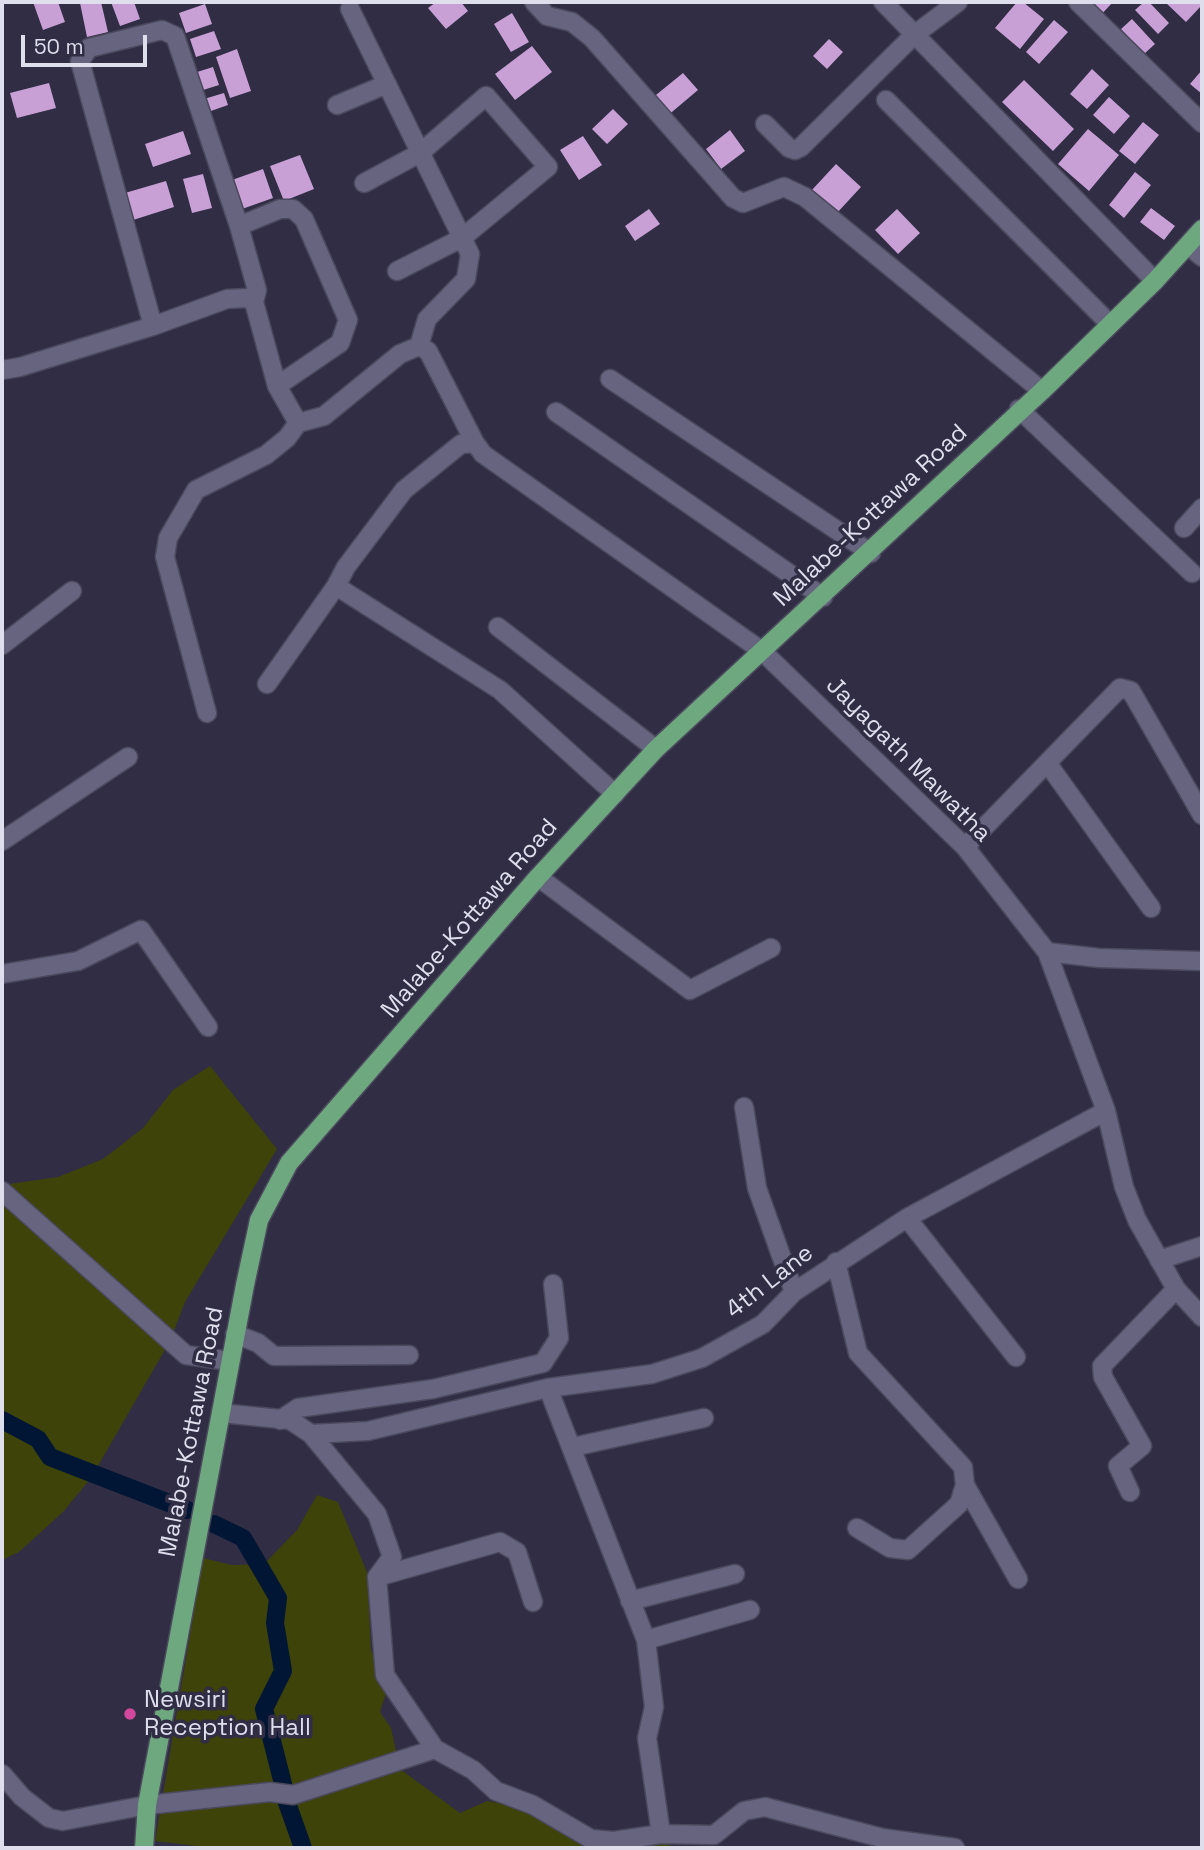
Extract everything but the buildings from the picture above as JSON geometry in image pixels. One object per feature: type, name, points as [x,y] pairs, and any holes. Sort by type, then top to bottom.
[{"type":"main road","name":"Malabe-Kottawa Road","points":[[144,1848],[147,1804],[259,1220],[289,1163],[538,877],[656,749],[871,553],[1155,281],[1196,251],[1202,229]]},
{"type":"street","points":[[534,2],[547,16],[572,22],[592,38],[733,198],[743,203],[784,187],[805,197],[1042,391]]},
{"type":"street","points":[[883,2],[1155,281]]},
{"type":"street","points":[[765,124],[789,148],[795,150],[801,147],[914,35],[958,2]]},
{"type":"street","points":[[1077,2],[1202,123]]},
{"type":"street","points":[[350,9],[470,254],[466,279],[427,319],[419,346]]},
{"type":"street","points":[[153,326],[80,61],[89,48],[162,30],[175,36],[239,226],[257,290],[254,302],[277,386],[298,423]]},
{"type":"street","points":[[337,105],[387,84]]},
{"type":"street","points":[[364,183],[420,153],[486,96],[548,167],[462,239],[397,271]]},
{"type":"street","points":[[886,100],[1110,324]]},
{"type":"street","points":[[239,226],[280,209],[293,209],[304,219],[348,320],[340,343],[277,386]]},
{"type":"street","points":[[2,370],[153,326],[227,299],[247,298],[254,302]]},
{"type":"street","points":[[206,713],[165,557],[168,538],[196,490],[266,454],[287,438],[298,423],[324,416],[400,354],[419,346]]},
{"type":"street","points":[[267,684],[336,586],[345,567],[404,490],[461,444],[475,443],[428,351],[419,346]]},
{"type":"street","points":[[610,379],[871,553]]},
{"type":"street","points":[[1019,409],[1192,573]]},
{"type":"street","points":[[556,412],[823,597]]},
{"type":"street","name":"Jayagath Mawatha","points":[[475,443],[483,454],[762,651],[965,847],[1047,952],[1106,1111],[1124,1187],[1137,1220],[1176,1289],[1202,1317]]},
{"type":"street","points":[[1184,528],[1202,508]]},
{"type":"street","points":[[336,586],[500,690],[615,794]]},
{"type":"street","points":[[2,645],[72,591]]},
{"type":"street","points":[[498,627],[656,749]]},
{"type":"street","points":[[965,847],[1120,688],[1131,691],[1202,815]]},
{"type":"street","points":[[2,841],[128,757]]},
{"type":"street","points":[[1048,764],[1151,908]]},
{"type":"street","points":[[538,877],[690,990],[771,948]]},
{"type":"street","points":[[2,974],[78,961],[141,930],[208,1027]]},
{"type":"street","points":[[1047,952],[1099,958],[1202,959]]},
{"type":"street","points":[[744,1107],[757,1188],[794,1292]]},
{"type":"street","name":"4th Lane","points":[[311,1434],[368,1431],[548,1388],[652,1374],[702,1358],[762,1324],[794,1292],[907,1217],[1106,1111]]},
{"type":"street","points":[[2,1191],[186,1355],[230,1361]]},
{"type":"street","points":[[907,1217],[1016,1357]]},
{"type":"street","points":[[1159,1260],[1202,1246]]},
{"type":"street","points":[[836,1262],[858,1353],[962,1467],[965,1485],[1018,1578]]},
{"type":"street","points":[[280,1420],[298,1408],[433,1389],[543,1363],[559,1338],[553,1284]]},
{"type":"street","points":[[1130,1492],[1118,1466],[1142,1446],[1103,1377],[1102,1366],[1176,1289]]},
{"type":"street","points":[[235,1334],[258,1343],[274,1356],[409,1355]]},
{"type":"street","points":[[548,1388],[646,1640],[654,1707],[648,1738],[661,1835]]},
{"type":"street","points":[[221,1413],[290,1420],[311,1434],[377,1514],[391,1557],[377,1577],[384,1675],[435,1749],[473,1770],[495,1791],[533,1805],[591,1839],[614,1841],[661,1835],[714,1835],[744,1811],[765,1807],[882,1838],[955,1848]]},
{"type":"street","points":[[573,1447],[704,1418]]},
{"type":"street","points":[[857,1528],[890,1548],[908,1550],[959,1504],[965,1485]]},
{"type":"street","points":[[377,1577],[500,1542],[517,1552],[533,1602]]},
{"type":"street","points":[[630,1601],[735,1574]]},
{"type":"street","points":[[646,1640],[750,1610]]},
{"type":"street","points":[[2,1774],[22,1797],[49,1818],[63,1821],[147,1804],[270,1792],[293,1796],[435,1749]]},
{"type":"green space","points":[[210,1066],[277,1149],[185,1302],[170,1341],[91,1478],[63,1512],[19,1552],[2,1560],[2,1185],[58,1177],[103,1159],[143,1128],[173,1090]]},
{"type":"green space","points":[[317,1495],[338,1502],[367,1572],[371,1650],[389,1684],[380,1712],[391,1728],[400,1769],[460,1813],[487,1801],[526,1807],[584,1841],[651,1840],[679,1848],[213,1848],[155,1841],[203,1558],[232,1565],[264,1564],[297,1530]]},
{"type":"waterway","points":[[2,1420],[38,1439],[50,1457],[187,1510]]},
{"type":"waterway","points":[[214,1524],[243,1538],[278,1598],[275,1623],[283,1671],[264,1709],[283,1784]]},
{"type":"waterway","points":[[286,1800],[303,1848]]},
{"type":"place","name":"Newsiri Reception Hall","points":[[130,1714]]}]
